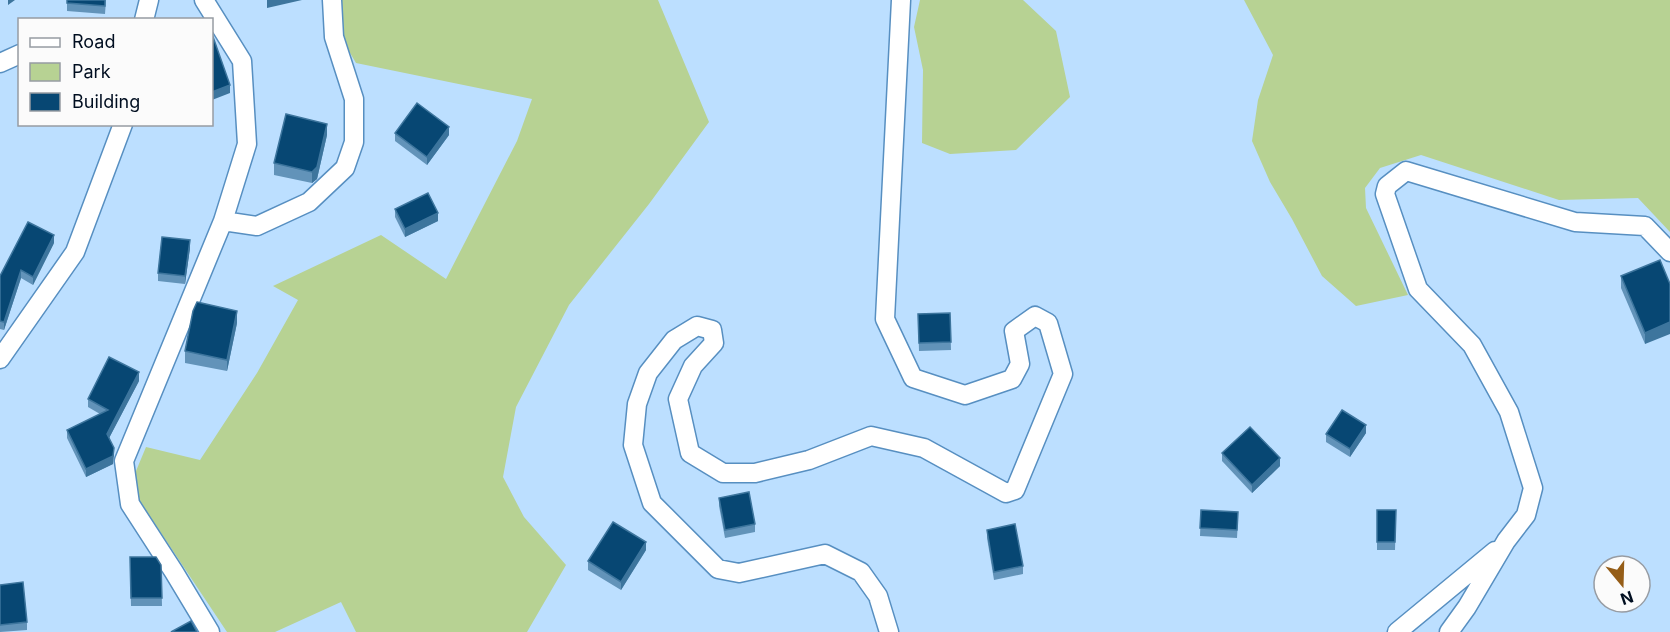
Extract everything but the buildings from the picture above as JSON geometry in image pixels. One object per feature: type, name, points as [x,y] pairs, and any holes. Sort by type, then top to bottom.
[{"type":"street","points":[[144,18],[149,0]]},
{"type":"street","points":[[204,0],[242,61],[247,144],[223,221],[123,461],[130,504],[210,632]]},
{"type":"street","points":[[223,221],[257,226],[309,202],[345,168],[354,142],[354,99],[334,37],[332,0]]},
{"type":"street","points":[[889,632],[878,596],[861,572],[825,554],[739,573],[718,569],[652,503],[633,445],[637,404],[648,374],[674,340],[697,326],[712,330],[714,343],[693,366],[678,399],[690,453],[723,473],[755,473],[809,460],[871,436],[924,448],[1006,493],[1015,490],[1064,375],[1048,323],[1035,316],[1014,331],[1020,364],[1012,379],[965,395],[913,378],[885,319],[901,0]]},
{"type":"street","points":[[0,63],[18,55]]},
{"type":"street","points":[[0,359],[75,252],[122,126]]},
{"type":"street","points":[[1449,632],[1467,607],[1506,541],[1526,515],[1533,489],[1509,412],[1472,345],[1418,289],[1385,194],[1387,186],[1406,171],[1575,222],[1645,226],[1670,252]]},
{"type":"street","points":[[1397,632],[1506,541]]},
{"type":"green space","points":[[338,0],[658,0],[709,122],[649,204],[569,305],[516,407],[503,477],[524,517],[566,565],[527,632],[356,632],[341,602],[275,632],[227,632],[135,494],[136,471],[146,447],[200,460],[257,373],[298,300],[273,286],[381,235],[446,279],[517,141],[532,99],[356,63],[340,36]]},
{"type":"green space","points":[[920,0],[1023,0],[1056,31],[1070,97],[1016,150],[950,154],[922,143],[923,70],[914,27]]},
{"type":"green space","points":[[1244,0],[1670,0],[1670,232],[1638,198],[1559,200],[1421,155],[1380,168],[1365,188],[1366,208],[1408,295],[1356,306],[1322,276],[1270,182],[1252,141],[1258,100],[1273,55]]}]
